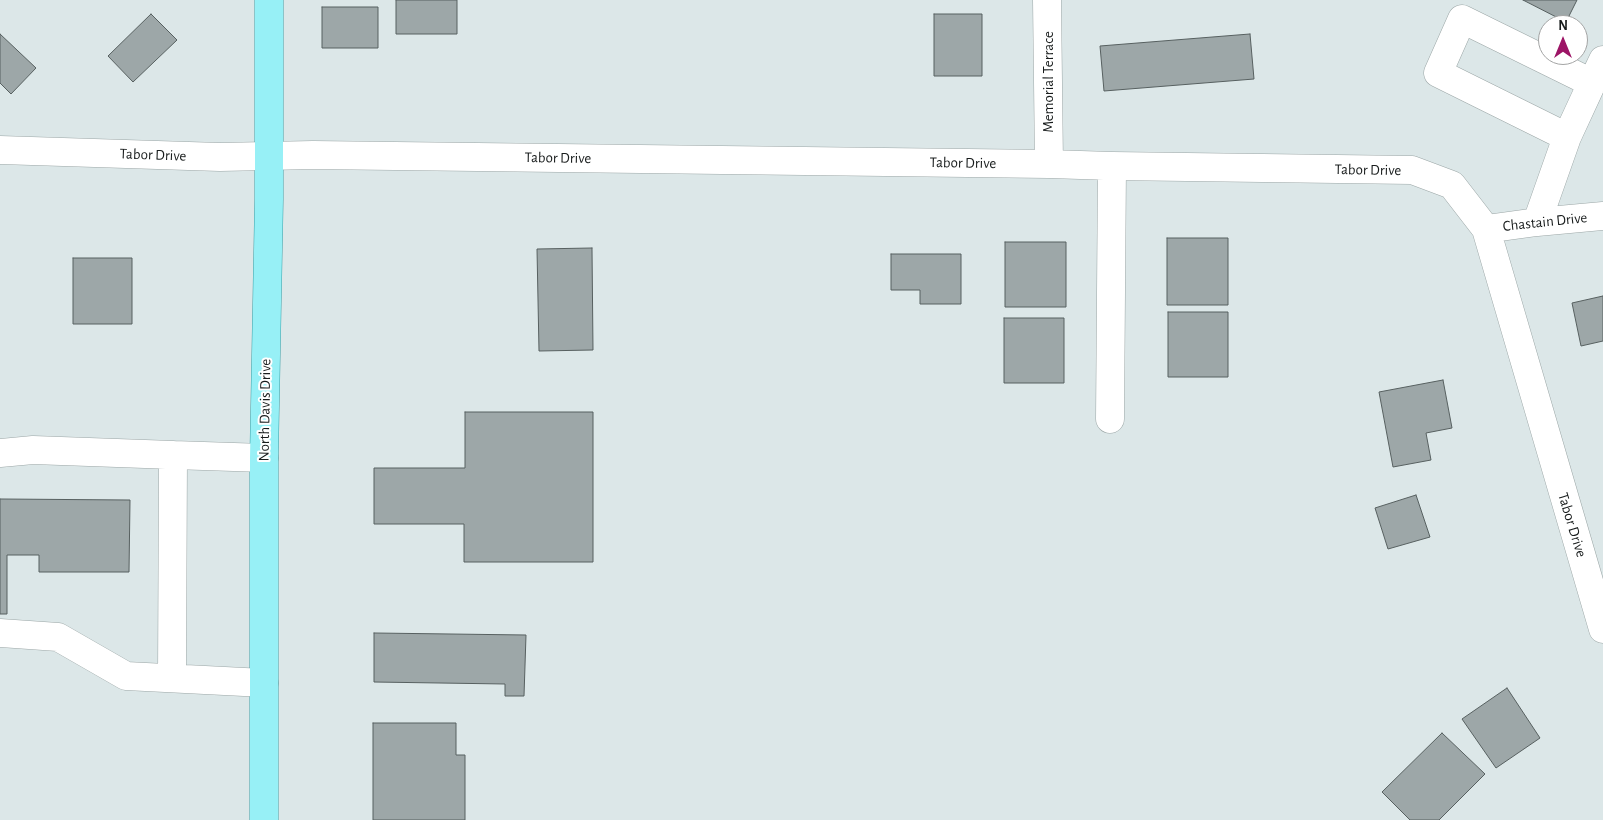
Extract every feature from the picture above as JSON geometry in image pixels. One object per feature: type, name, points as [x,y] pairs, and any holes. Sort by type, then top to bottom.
[{"type":"main road","name":"North Davis Drive","points":[[264,820],[264,458],[269,156],[269,0]]},
{"type":"street","name":"Memorial Terrace","points":[[1047,0],[1049,164]]},
{"type":"street","points":[[1537,222],[1568,137],[1598,71],[1462,20],[1438,74],[1568,137]]},
{"type":"street","name":"Tabor Drive","points":[[0,150],[220,157],[313,155],[1412,170],[1452,186],[1486,229],[1603,628]]},
{"type":"street","points":[[1110,419],[1112,166]]},
{"type":"street","name":"Chastain Drive","points":[[1486,229],[1603,216]]},
{"type":"street","points":[[0,453],[33,450],[264,458]]},
{"type":"street","points":[[172,678],[173,455]]},
{"type":"street","points":[[0,633],[58,637],[126,676],[264,683]]},
{"type":"building","points":[[396,0],[457,0],[457,34],[396,34]]},
{"type":"building","points":[[1523,0],[1577,0],[1570,15],[1552,15]]},
{"type":"building","points":[[322,7],[378,7],[378,48],[322,48]]},
{"type":"building","points":[[151,14],[177,40],[133,82],[108,56]]},
{"type":"building","points":[[934,14],[982,14],[982,76],[934,76]]},
{"type":"building","points":[[0,34],[36,68],[11,94],[0,83]]},
{"type":"building","points":[[1250,34],[1254,79],[1104,91],[1100,46]]},
{"type":"building","points":[[1167,238],[1228,238],[1228,305],[1167,305]]},
{"type":"building","points":[[1005,242],[1066,242],[1066,307],[1005,307]]},
{"type":"building","points":[[592,248],[593,350],[539,351],[537,249]]},
{"type":"building","points":[[891,254],[961,254],[961,304],[920,304],[920,290],[891,290]]},
{"type":"building","points":[[73,258],[132,258],[132,324],[73,324]]},
{"type":"building","points":[[1603,296],[1603,341],[1581,346],[1572,303]]},
{"type":"building","points":[[1168,312],[1228,312],[1228,377],[1168,377]]},
{"type":"building","points":[[1004,318],[1064,318],[1064,383],[1004,383]]},
{"type":"building","points":[[1443,380],[1452,428],[1426,433],[1431,460],[1393,467],[1379,392]]},
{"type":"building","points":[[465,412],[593,412],[593,562],[464,562],[464,524],[374,524],[374,468],[465,468]]},
{"type":"building","points":[[1416,495],[1430,537],[1388,549],[1375,508]]},
{"type":"building","points":[[0,499],[130,500],[129,572],[39,572],[39,555],[7,555],[7,614],[0,614]]},
{"type":"building","points":[[374,633],[526,635],[524,696],[505,696],[505,684],[374,682]]},
{"type":"building","points":[[1507,688],[1540,738],[1496,768],[1462,719]]},
{"type":"building","points":[[373,723],[456,723],[456,755],[465,755],[465,820],[373,820]]},
{"type":"building","points":[[1442,733],[1485,774],[1439,820],[1410,820],[1382,792]]}]
